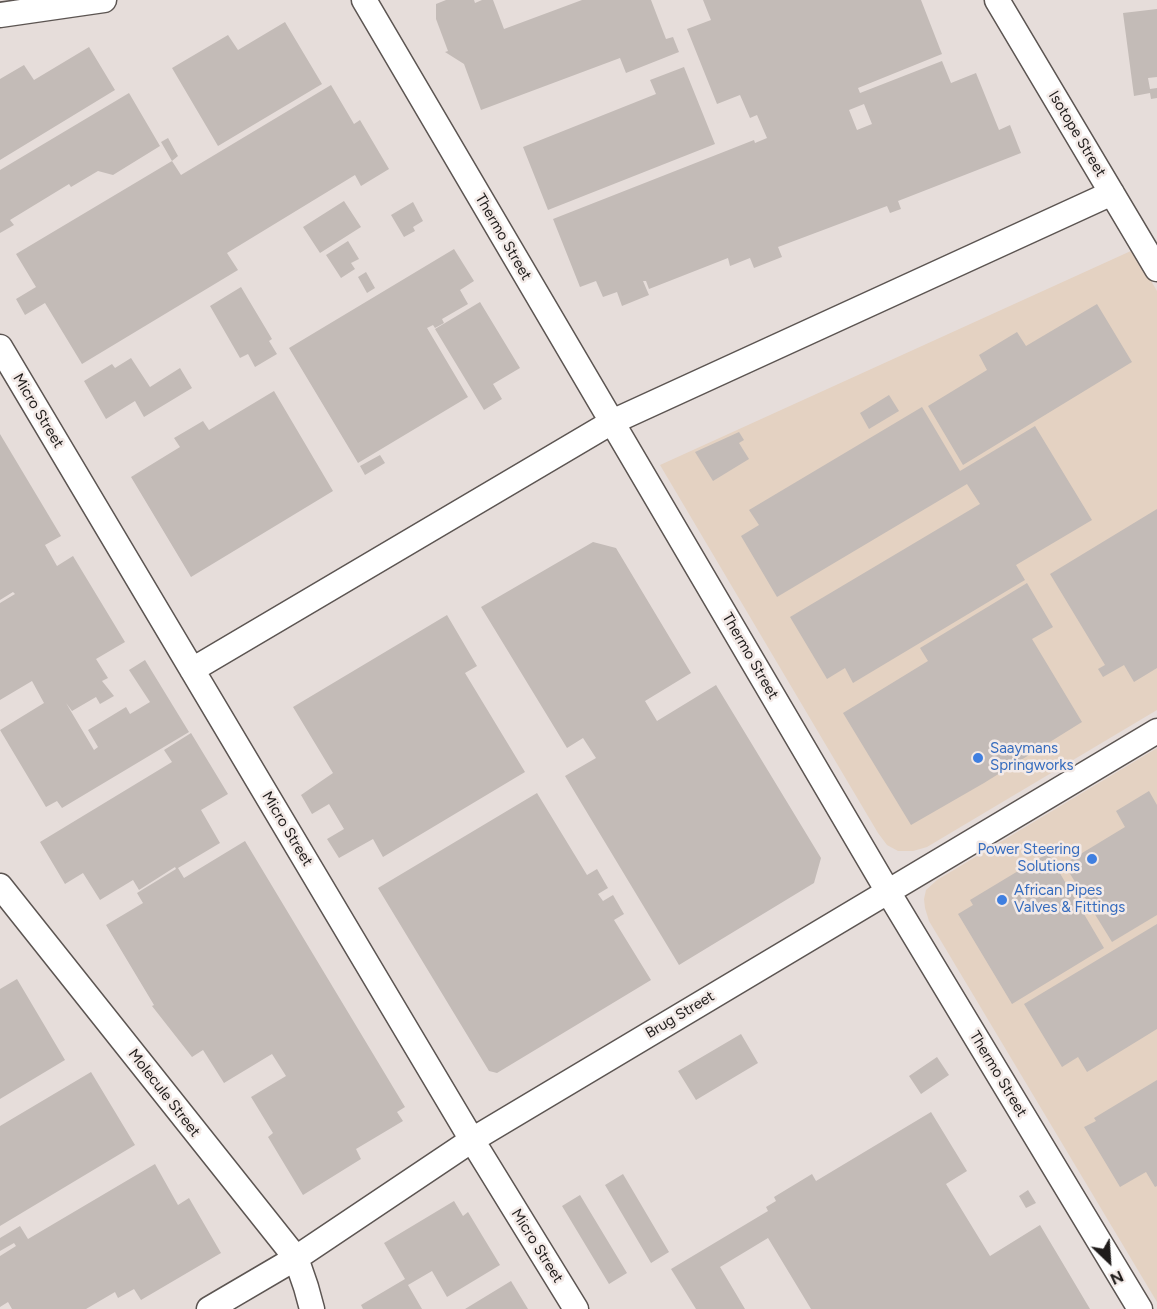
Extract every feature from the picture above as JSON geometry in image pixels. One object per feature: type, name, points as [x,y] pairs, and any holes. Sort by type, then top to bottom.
[{"type":"street","points":[[0,15],[104,0]]},
{"type":"street","name":"Thermo Street","points":[[364,0],[887,890],[1140,1309]]},
{"type":"street","name":"Isotope Street","points":[[997,0],[1157,269]]},
{"type":"street","points":[[192,670],[612,422],[1112,193]]},
{"type":"street","name":"Micro Street","points":[[0,347],[472,1140],[576,1309]]},
{"type":"street","name":"Brug Street","points":[[209,1309],[296,1258],[472,1140],[887,890],[1157,731]]},
{"type":"street","name":"Molecule Street","points":[[0,886],[296,1258],[312,1309]]},
{"type":"shaded area","points":[[1133,250],[1157,291],[1157,710],[927,847],[913,851],[898,851],[887,845],[878,833],[660,465]]},
{"type":"shaded area","points":[[1157,748],[1157,1302],[929,921],[924,899],[926,890],[937,880]]},
{"type":"building","points":[[446,0],[474,0],[475,3],[482,0],[493,0],[504,29],[582,0],[651,0],[666,39],[673,37],[679,52],[626,73],[620,58],[481,110],[464,64],[445,52],[448,51],[436,19],[436,4]]},
{"type":"building","points":[[703,0],[921,0],[942,54],[858,88],[860,93],[942,61],[951,83],[976,73],[999,130],[1010,125],[1021,153],[898,201],[901,209],[890,213],[887,206],[778,247],[782,257],[754,268],[750,258],[730,266],[728,258],[649,289],[646,281],[643,281],[649,295],[622,306],[617,292],[603,297],[596,281],[580,287],[553,219],[754,140],[755,143],[767,138],[757,115],[750,118],[740,95],[717,104],[687,29],[711,20]],"holes":[[[864,104],[872,124],[857,130],[849,110]]]},
{"type":"building","points":[[1157,9],[1157,77],[1148,78],[1150,89],[1157,88],[1157,98],[1151,99],[1150,93],[1134,96],[1123,13]]},
{"type":"building","points":[[285,22],[322,84],[218,146],[172,68],[228,35],[238,50]]},
{"type":"building","points":[[89,47],[115,90],[0,160],[0,79],[24,65],[34,80]]},
{"type":"building","points":[[684,67],[715,144],[548,210],[523,147],[656,94],[650,80]]},
{"type":"building","points":[[331,85],[354,124],[360,120],[389,169],[361,186],[355,175],[227,253],[238,270],[82,364],[45,303],[25,315],[16,299],[36,287],[16,254],[172,161],[181,175]]},
{"type":"building","points":[[129,93],[160,146],[113,175],[98,171],[71,187],[69,184],[10,220],[14,225],[0,233],[0,170]]},
{"type":"building","points":[[168,138],[178,156],[172,161],[161,142]]},
{"type":"building","points":[[344,201],[361,227],[320,253],[303,227]]},
{"type":"building","points":[[413,202],[423,221],[413,227],[415,231],[404,237],[391,215]]},
{"type":"building","points":[[348,241],[359,259],[351,263],[355,269],[341,278],[326,255]]},
{"type":"building","points":[[454,249],[474,281],[460,290],[468,304],[442,319],[444,323],[435,328],[433,325],[427,328],[468,397],[358,463],[289,348]]},
{"type":"building","points":[[366,272],[375,288],[367,293],[358,277]]},
{"type":"building","points":[[241,287],[272,339],[269,341],[277,354],[255,367],[248,354],[240,358],[210,306]]},
{"type":"building","points":[[480,302],[520,368],[493,384],[502,399],[484,410],[435,329]]},
{"type":"building","points":[[1097,304],[1132,362],[963,465],[928,406],[987,370],[979,355],[1017,332],[1026,346]]},
{"type":"building","points":[[131,358],[150,387],[180,368],[192,388],[144,417],[135,401],[106,419],[84,381],[112,364],[115,368]]},
{"type":"building","points":[[274,391],[333,491],[191,577],[131,477],[180,447],[174,438],[203,421],[209,430]]},
{"type":"building","points":[[889,395],[899,411],[869,429],[860,413]]},
{"type":"building","points":[[922,407],[960,471],[1035,426],[1092,520],[1016,565],[1025,580],[853,683],[845,668],[827,679],[790,617],[980,504],[967,484],[777,597],[741,536],[759,525],[749,510]]},
{"type":"building","points":[[739,432],[744,440],[739,443],[749,459],[713,481],[695,452]]},
{"type":"building","points":[[0,434],[61,536],[45,545],[57,566],[73,556],[125,642],[96,659],[108,678],[102,681],[114,696],[100,704],[96,697],[72,711],[66,703],[94,750],[98,747],[88,730],[126,707],[130,714],[150,702],[129,670],[145,660],[189,732],[62,808],[57,801],[46,807],[0,730],[44,703],[32,681],[0,700],[0,603],[15,594],[13,592],[0,600]]},
{"type":"building","points":[[380,455],[385,463],[365,475],[360,466]]},
{"type":"building","points":[[1157,509],[1157,668],[1134,682],[1124,665],[1103,677],[1098,669],[1105,665],[1050,574]]},
{"type":"building","points":[[593,542],[616,548],[691,673],[645,701],[657,721],[716,685],[821,858],[814,883],[679,965],[565,776],[596,758],[583,738],[567,748],[481,607]]},
{"type":"building","points":[[1027,583],[1053,627],[1032,639],[1082,722],[911,825],[843,713],[928,661],[920,648]]},
{"type":"building","points":[[447,615],[477,666],[465,673],[525,772],[383,857],[373,839],[339,858],[327,839],[344,829],[329,804],[312,814],[301,795],[333,773],[293,707]]},
{"type":"building","points":[[191,733],[228,794],[201,810],[220,843],[178,868],[184,878],[245,841],[405,1107],[397,1112],[403,1121],[356,1149],[361,1159],[303,1195],[268,1137],[273,1133],[251,1097],[286,1076],[272,1054],[224,1083],[203,1050],[192,1057],[152,1006],[154,1005],[106,925],[143,903],[137,893],[176,869],[175,867],[139,890],[133,880],[100,900],[83,873],[65,884],[40,842],[172,762],[164,750]]},
{"type":"building","points":[[1149,791],[1157,805],[1157,915],[1112,942],[1064,864],[1125,827],[1116,811]]},
{"type":"building","points":[[537,793],[587,875],[597,869],[608,888],[598,894],[603,901],[613,895],[624,914],[614,920],[651,980],[497,1073],[489,1071],[378,888]]},
{"type":"building","points":[[1048,853],[1104,948],[1012,1004],[958,914],[973,905],[970,900]]},
{"type":"building","points":[[1157,924],[1157,1029],[1087,1072],[1078,1057],[1062,1067],[1024,1004]]},
{"type":"building","points":[[17,979],[65,1060],[0,1099],[0,989]]},
{"type":"building","points":[[741,1034],[758,1063],[696,1100],[678,1071]]},
{"type":"building","points":[[937,1057],[949,1075],[921,1094],[909,1076]]},
{"type":"building","points":[[91,1072],[135,1145],[0,1226],[0,1126]]},
{"type":"building","points":[[1157,1080],[1157,1186],[1155,1187],[1146,1172],[1120,1187],[1084,1127],[1096,1121],[1094,1118]]},
{"type":"building","points":[[931,1112],[967,1171],[946,1184],[990,1256],[1040,1225],[1090,1309],[811,1309],[768,1238],[720,1267],[745,1309],[696,1309],[671,1269],[768,1211],[766,1207],[776,1201],[774,1197],[812,1174],[816,1181]]},
{"type":"building","points":[[155,1164],[178,1205],[189,1198],[221,1253],[141,1300],[134,1289],[118,1298],[115,1292],[86,1309],[12,1309],[8,1302],[0,1307],[0,1256],[16,1246],[14,1243],[0,1251],[0,1238],[20,1226],[28,1239]]},
{"type":"building","points":[[623,1174],[669,1252],[651,1263],[605,1185]]},
{"type":"building","points":[[1028,1190],[1036,1203],[1026,1208],[1019,1196]]},
{"type":"building","points":[[580,1195],[627,1273],[609,1284],[562,1206]]},
{"type":"building","points":[[454,1201],[463,1216],[468,1212],[500,1265],[447,1297],[432,1271],[408,1285],[422,1309],[363,1309],[361,1305],[405,1279],[384,1243]]},
{"type":"building","points":[[511,1281],[528,1309],[465,1309]]},
{"type":"place","name":"Saaymans Springworks","points":[[978,758]]},
{"type":"place","name":"Power Steering Solutions","points":[[1092,859]]},
{"type":"place","name":"African Pipes Valves & Fittings","points":[[1002,900]]}]
